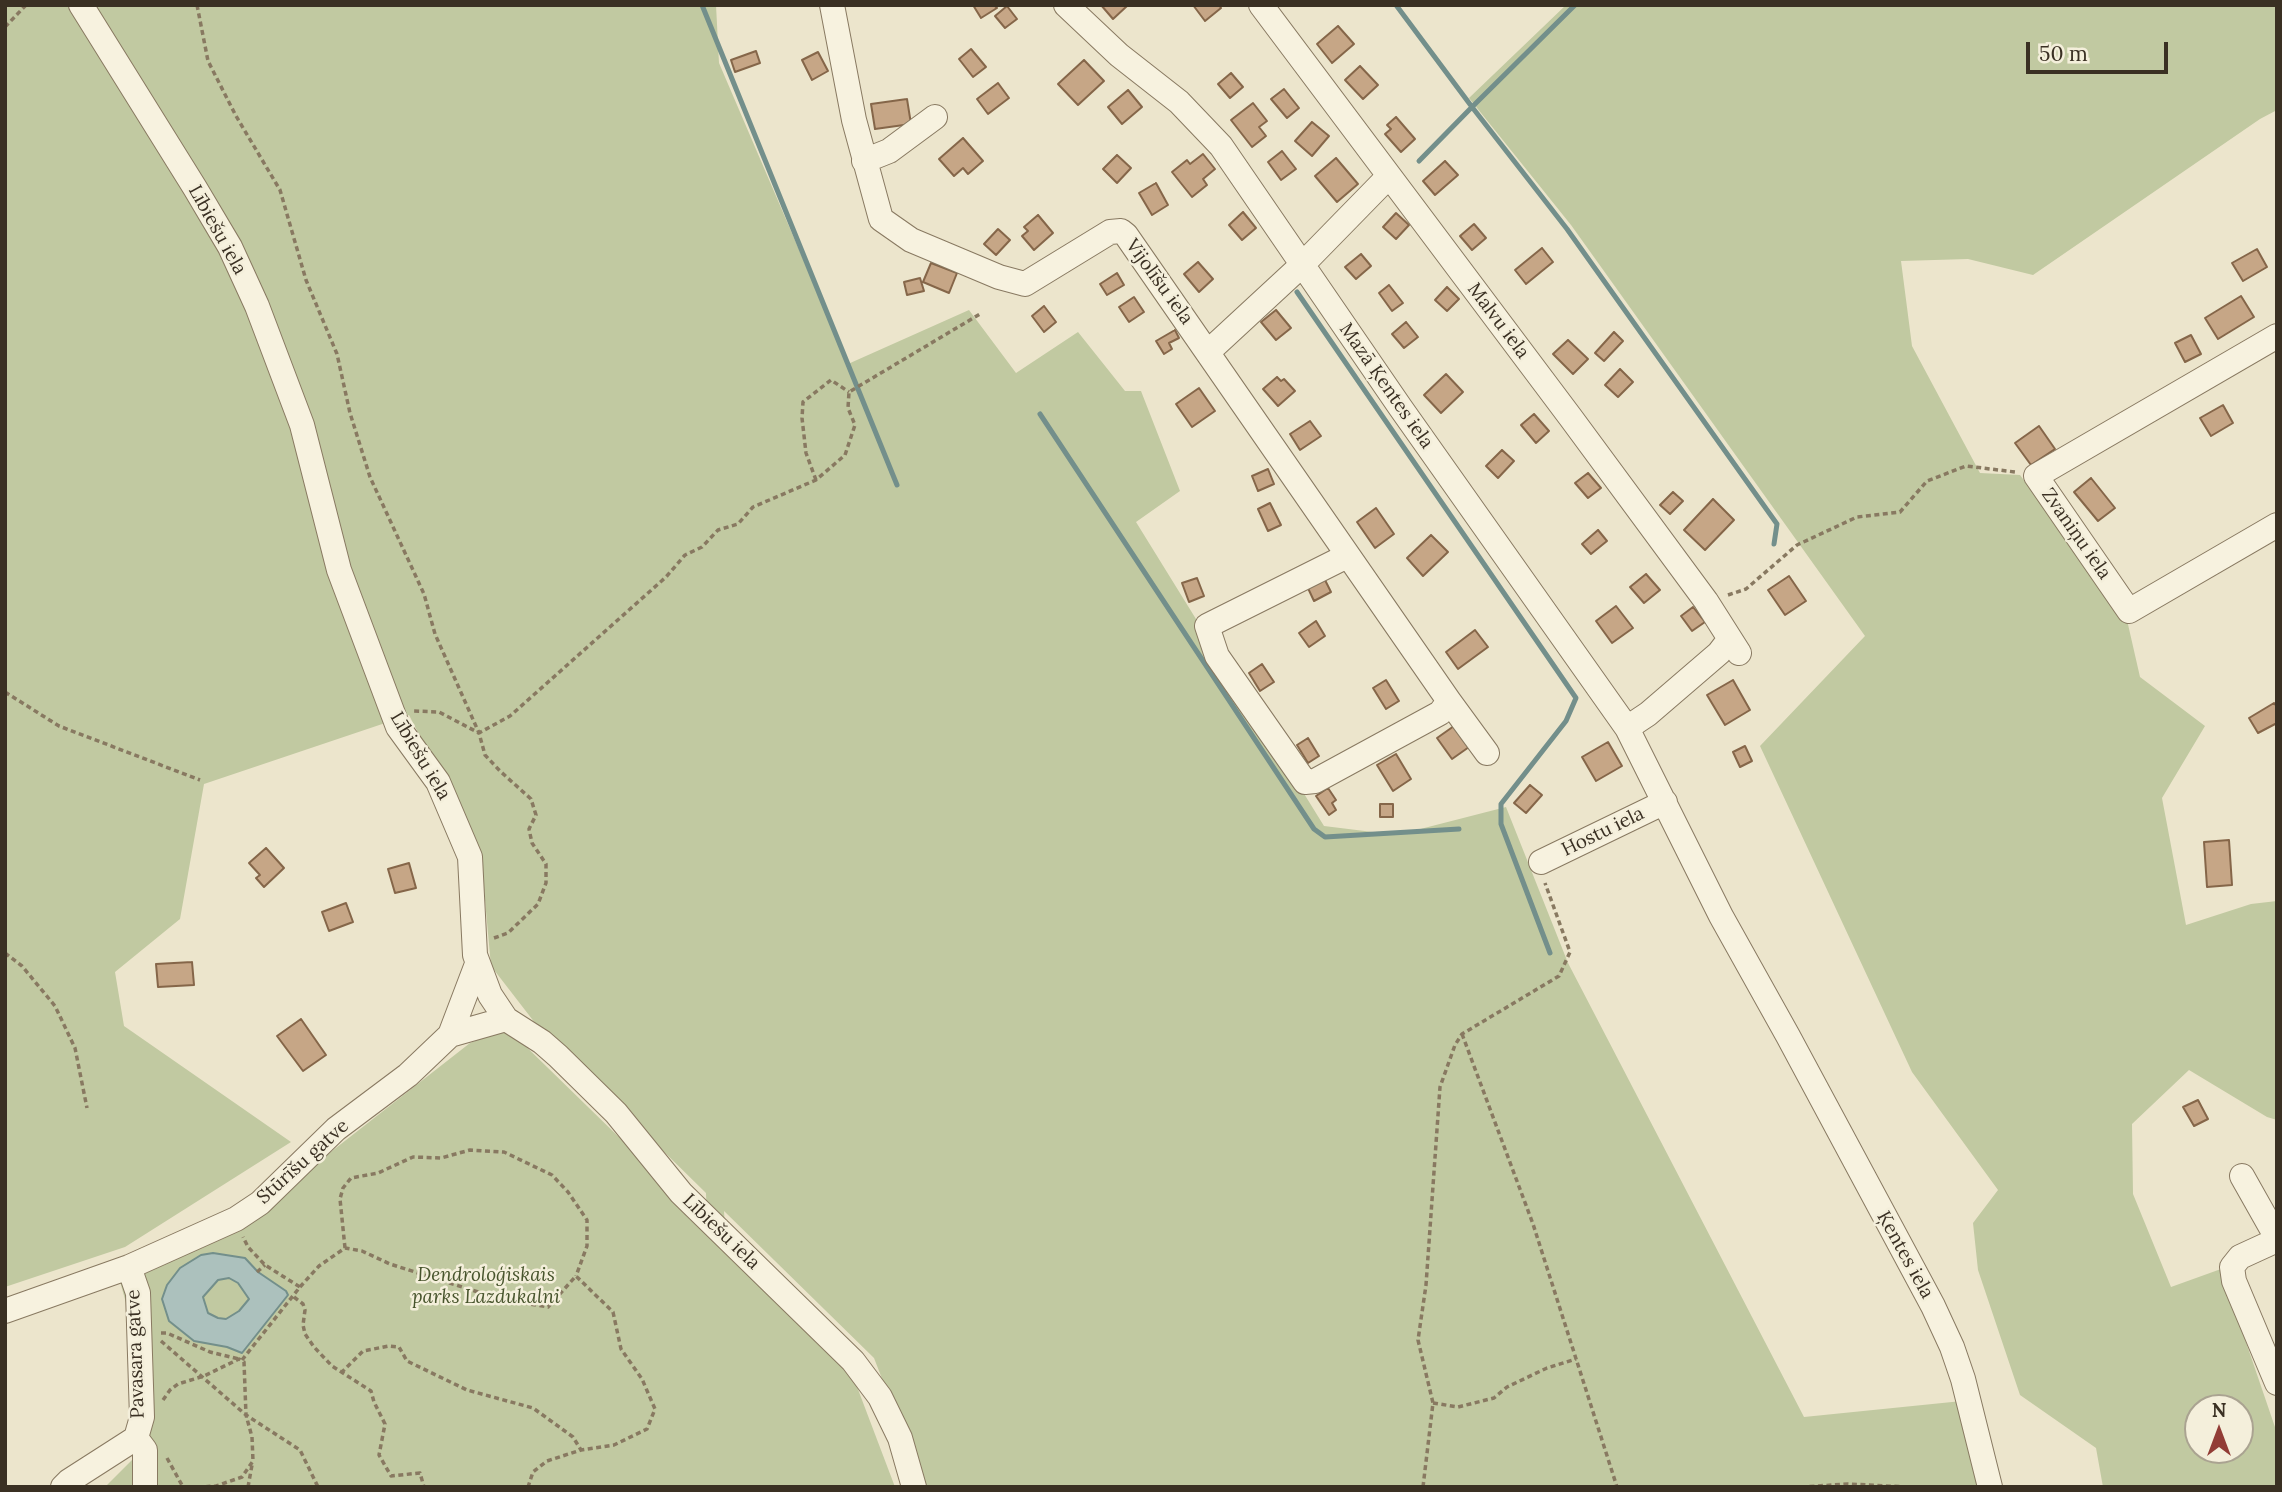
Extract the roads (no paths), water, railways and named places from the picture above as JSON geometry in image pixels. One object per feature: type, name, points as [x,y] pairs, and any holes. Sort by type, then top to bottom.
[{"type":"street","name":"Lībiešu iela","points":[[81,5],[230,247],[257,306],[302,425],[339,570],[391,710],[398,727],[438,782],[470,857],[477,964],[490,995],[506,1019],[542,1042],[616,1113],[681,1193],[853,1361],[880,1397],[900,1438],[914,1487]]},
{"type":"street","name":"Vijolīšu iela","points":[[832,5],[864,160],[881,219],[895,230],[976,268],[1025,284],[1110,232],[1126,235],[1209,351],[1347,556],[1487,753]]},
{"type":"street","name":"Mazā Ķentes iela","points":[[1066,5],[1119,55],[1179,102],[1221,146],[1627,729],[1665,802]]},
{"type":"street","name":"Malvu iela","points":[[1261,5],[1706,601],[1734,646],[1719,653],[1627,729]]},
{"type":"street","points":[[864,160],[889,151],[934,117]]},
{"type":"street","points":[[1209,351],[1302,265],[1389,176]]},
{"type":"street","name":"Zvaniņu iela","points":[[2277,336],[2036,476],[2129,611],[2277,525]]},
{"type":"street","points":[[1347,556],[1207,626],[1217,656],[1305,782],[1315,780],[1440,713],[1449,701]]},
{"type":"street","name":"Hostu iela","points":[[1541,862],[1665,802]]},
{"type":"street","name":"Ķentes iela","points":[[1665,802],[1721,916],[1933,1306],[1952,1348],[1990,1487]]},
{"type":"street","points":[[450,1035],[477,964]]},
{"type":"street","name":"Stūrīšu gatve","points":[[5,1311],[129,1266],[236,1219],[261,1203],[336,1129],[408,1075],[450,1035],[506,1019]]},
{"type":"street","points":[[2242,1177],[2277,1239],[2241,1257],[2232,1268],[2234,1281],[2277,1383]]},
{"type":"street","name":"Pavasara gatve","points":[[63,1487],[69,1480],[136,1438],[142,1417],[138,1293],[129,1266]]},
{"type":"street","points":[[136,1438],[145,1450],[145,1487]]},
{"type":"waterway","points":[[702,5],[897,485]]},
{"type":"waterway","points":[[1396,5],[1472,107],[1419,161]]},
{"type":"waterway","points":[[1575,5],[1472,107],[1567,229],[1777,524],[1774,544]]},
{"type":"waterway","points":[[1297,292],[1576,698],[1566,721],[1501,804],[1501,824],[1550,953]]},
{"type":"waterway","points":[[1040,414],[1314,829],[1325,837],[1459,829]]},
{"type":"park label","name":"Dendroloģiskais parks Lazdukalni","points":[[486,1287]]}]
